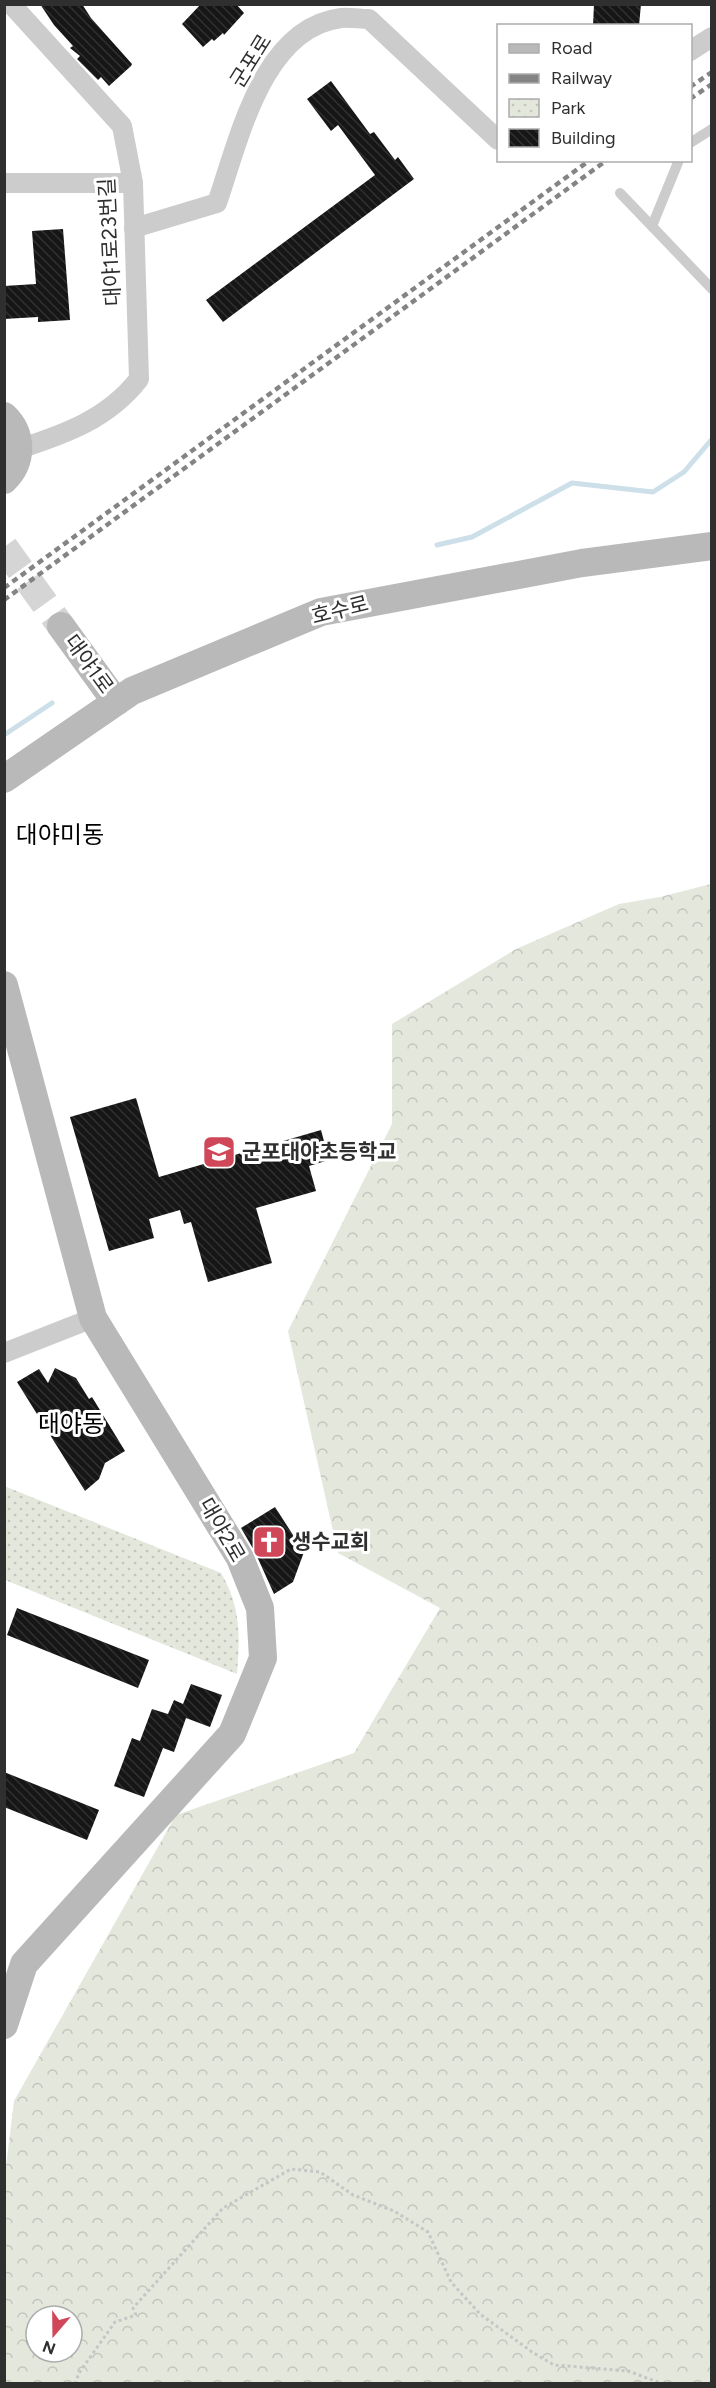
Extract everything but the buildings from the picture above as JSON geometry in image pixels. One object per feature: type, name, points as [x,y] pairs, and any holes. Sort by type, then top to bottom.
[{"type":"street","name":"대야1로23번길","points":[[11,4],[122,126],[133,183],[139,379],[126,396],[75,430],[19,449]]},
{"type":"street","name":"군포로","points":[[134,228],[217,203],[258,88],[282,49],[308,28],[342,18],[369,20],[497,139]]},
{"type":"street","points":[[692,50],[711,37]]},
{"type":"street","points":[[4,183],[133,183]]},
{"type":"street","points":[[4,416],[16,433],[19,449],[16,462],[4,480]]},
{"type":"street","name":"호수로","points":[[4,779],[132,691],[321,612],[582,563],[711,546]]},
{"type":"street","name":"대야1로","points":[[61,626],[116,702]]},
{"type":"street","name":"대야2로","points":[[4,985],[93,1318],[240,1557],[260,1608],[263,1658],[232,1734],[24,1964],[4,2025]]},
{"type":"street","points":[[4,1353],[93,1318]]},
{"type":"lane","points":[[692,143],[711,129]]},
{"type":"lane","points":[[652,226],[678,162]]},
{"type":"lane","points":[[620,194],[711,289]]},
{"type":"path","points":[[75,2384],[79,2373],[116,2322],[136,2315],[133,2308],[223,2208],[291,2169],[320,2172],[353,2195],[394,2211],[428,2232],[451,2282],[480,2314],[531,2352],[554,2365],[628,2371],[663,2384]]},
{"type":"green space","points":[[711,884],[711,2383],[5,2384],[4,2183],[14,2101],[176,1815],[354,1753],[440,1608],[338,1553],[288,1331],[392,1124],[392,1024],[516,949],[619,904],[660,897]]},
{"type":"green space","points":[[4,1486],[221,1573],[228,1586],[238,1622],[237,1674],[5,1580]]},
{"type":"waterway","points":[[437,545],[472,537],[572,483],[653,492],[684,472],[712,439]]},
{"type":"waterway","points":[[4,735],[52,703]]},
{"type":"tunnel","points":[[4,547],[61,626]]},
{"type":"railway","points":[[692,86],[712,72]]},
{"type":"railway","points":[[692,98],[712,84]]},
{"type":"railway","points":[[4,588],[587,162]]},
{"type":"railway","points":[[4,600],[604,162]]},
{"type":"place","name":"군포대야초등학교","points":[[219,1152]]},
{"type":"place","name":"생수교회","points":[[269,1542]]},
{"type":"district","name":"대야미동","points":[[60,835]]},
{"type":"district","name":"대야동","points":[[71,1424]]}]
